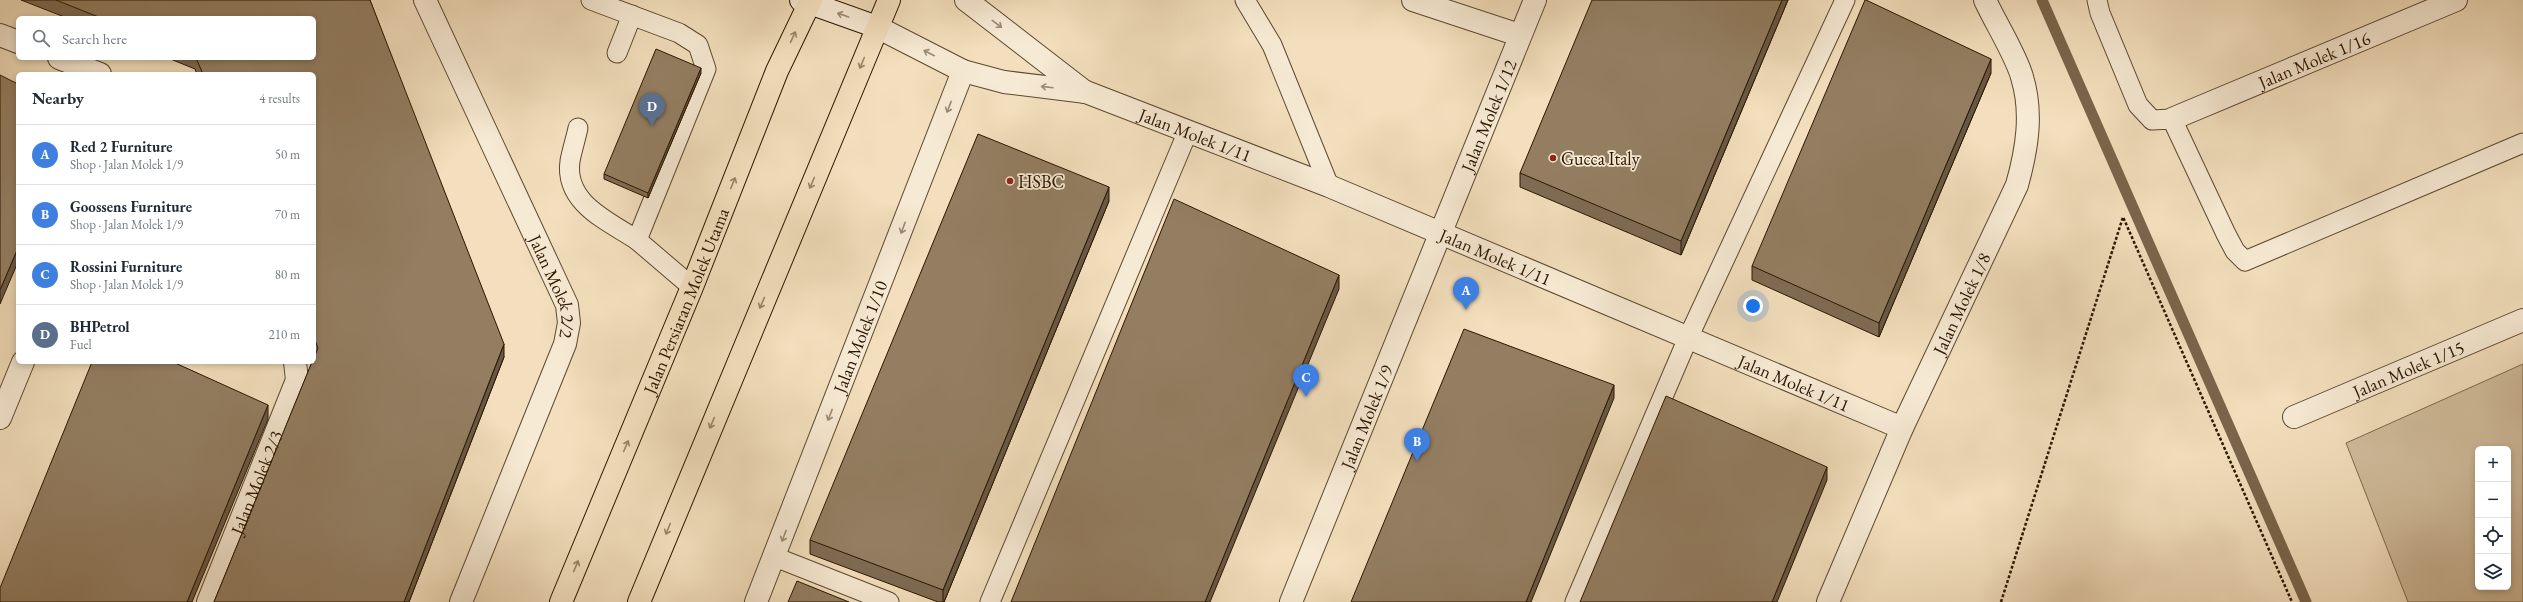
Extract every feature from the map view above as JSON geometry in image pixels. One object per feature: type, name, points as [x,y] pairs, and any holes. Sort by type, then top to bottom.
[{"type":"main road","points":[[639,602],[889,0]]},
{"type":"main road","name":"Jalan Persiaran Molek Utama","points":[[561,602],[692,287],[777,71],[807,1]]},
{"type":"street","name":"Jalan Molek 2/2","points":[[425,0],[567,305],[569,323],[565,344],[461,602]]},
{"type":"street","name":"Jalan Molek 1/11","points":[[966,0],[1086,92]]},
{"type":"street","points":[[1413,0],[1519,35]]},
{"type":"street","name":"Jalan Molek 1/12","points":[[1441,231],[1534,0]]},
{"type":"street","name":"Jalan Molek 1/8","points":[[1828,602],[1902,428],[2017,185],[2026,153],[2028,120],[2022,76],[1985,0]]},
{"type":"street","name":"Jalan Molek 1/16","points":[[2172,119],[2456,0]]},
{"type":"street","name":"Jalan Molek 1/11","points":[[807,1],[877,27],[964,71],[1004,82],[1086,92],[1188,131],[1441,231],[1688,338],[1902,428]]},
{"type":"street","points":[[0,35],[16,41]]},
{"type":"street","points":[[64,60],[95,72]]},
{"type":"street","name":"Jalan Molek 1/10","points":[[756,602],[775,558],[964,71]]},
{"type":"street","name":"Jalan Molek 1/9","points":[[1291,602],[1441,231]]},
{"type":"street","name":"Jalan Molek 1/15","points":[[2294,417],[2523,320]]},
{"type":"street","points":[[0,418],[22,364]]},
{"type":"street","name":"Jalan Molek 2/3","points":[[208,602],[297,380],[295,364]]},
{"type":"lane","points":[[591,0],[679,33],[698,45],[706,69],[637,240]]},
{"type":"lane","points":[[1245,0],[1272,45],[1329,186]]},
{"type":"lane","points":[[1575,602],[1688,338],[1845,0]]},
{"type":"lane","points":[[2097,0],[2100,13],[2138,105],[2152,120],[2172,119],[2229,240],[2235,251],[2245,261],[2523,143]]},
{"type":"lane","points":[[617,53],[632,15]]},
{"type":"lane","points":[[578,128],[570,161],[572,185],[577,196],[597,214],[637,240],[692,287]]},
{"type":"lane","points":[[990,602],[1188,131]]},
{"type":"lane","points":[[775,558],[889,602]]},
{"type":"path","points":[[2001,602],[2123,217],[2292,602]]},
{"type":"shaded area","points":[[2523,364],[2523,602],[2408,602],[2346,443]]},
{"type":"building","points":[[56,0],[370,0],[504,344],[404,602],[214,602],[311,364],[316,364],[316,353],[318,348],[316,343],[316,72],[202,72],[197,60],[316,60],[316,16],[96,16]]},
{"type":"building","points":[[1592,0],[1782,0],[1681,241],[1520,173]]},
{"type":"building","points":[[1865,0],[1991,59],[1879,323],[1752,266]]},
{"type":"building","points":[[656,49],[701,68],[648,193],[604,174]]},
{"type":"building","points":[[0,75],[16,83],[16,253],[0,290]]},
{"type":"building","points":[[978,134],[1109,187],[943,590],[810,540]]},
{"type":"building","points":[[1174,199],[1339,275],[1205,602],[1011,602]]},
{"type":"building","points":[[1464,329],[1614,385],[1526,602],[1351,602]]},
{"type":"building","points":[[91,364],[177,364],[268,405],[187,602],[0,602],[0,588]]},
{"type":"building","points":[[1666,396],[1827,467],[1772,602],[1580,602]]},
{"type":"building","points":[[797,581],[849,602],[788,602]]},
{"type":"waterway","points":[[2042,0],[2306,602]]},
{"type":"place","name":"BHPetrol","points":[[652,126]]},
{"type":"place","name":"Gucca Italy","points":[[1553,158]]},
{"type":"place","name":"HSBC","points":[[1010,181]]},
{"type":"place","name":"Red 2 Furniture","points":[[1466,310]]},
{"type":"place","name":"Rossini Furniture","points":[[1306,397]]},
{"type":"place","name":"Goossens Furniture","points":[[1417,461]]}]
